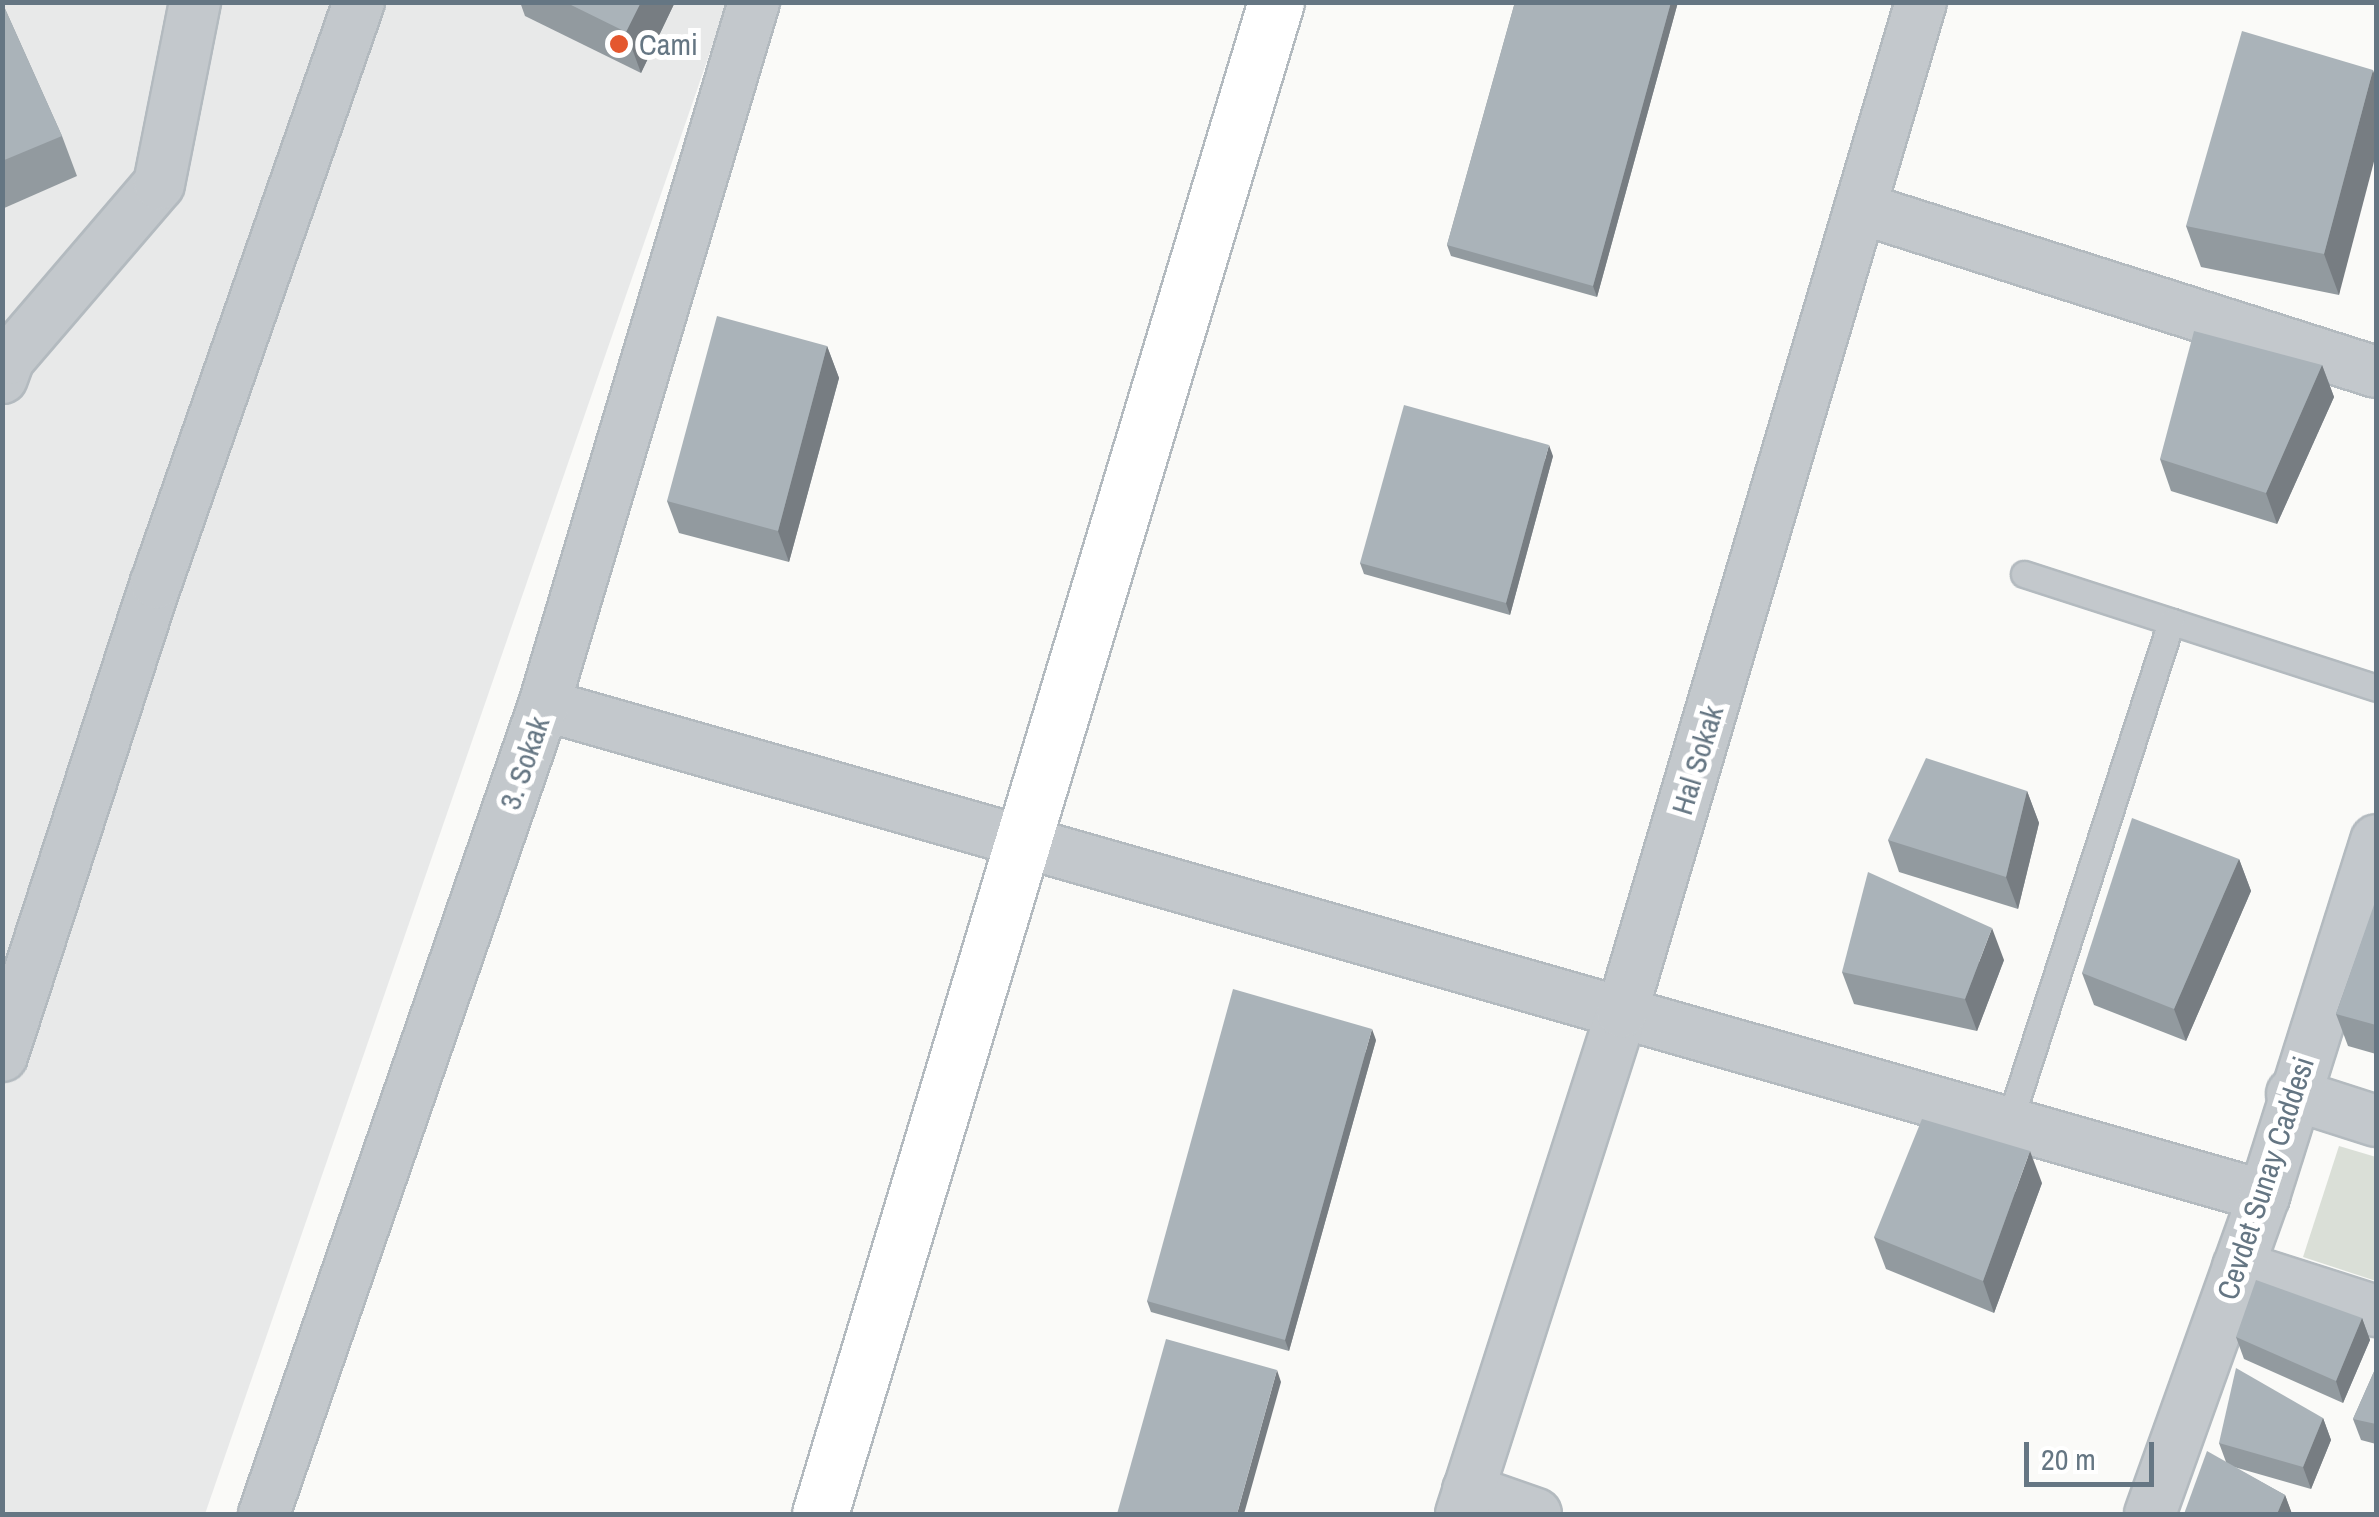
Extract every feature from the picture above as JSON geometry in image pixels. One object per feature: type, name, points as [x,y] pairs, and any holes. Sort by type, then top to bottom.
[{"type":"street","points":[[2,378],[9,359],[159,184],[195,2]]},
{"type":"street","points":[[2,1056],[156,584],[360,2]]},
{"type":"street","name":"3. Sokak","points":[[264,1514],[544,704],[754,2]]},
{"type":"street","points":[[820,1514],[1276,2]]},
{"type":"street","name":"Hal Sokak","points":[[1464,1502],[1622,1012],[1921,2]]},
{"type":"street","points":[[1860,208],[2376,372]]},
{"type":"street","points":[[2,305],[58,302]]},
{"type":"street","points":[[544,704],[2264,1196]]},
{"type":"street","name":"Cevdet Sunay Caddesi","points":[[2150,1514],[2264,1196],[2292,1094],[2376,840]]},
{"type":"street","points":[[2292,1094],[2376,1121]]},
{"type":"street","points":[[2238,1267],[2376,1311]]},
{"type":"street","points":[[1464,1502],[1536,1514]]},
{"type":"lane","points":[[2024,574],[2376,688]]},
{"type":"lane","points":[[2009,1123],[2172,622]]},
{"type":"shaded area","points":[[3,3],[727,3],[205,1514],[3,1514]]},
{"type":"shaded area","points":[[2339,1146],[2376,1157],[2376,1281],[2303,1257]]},
{"type":"building","points":[[2,2],[62,136],[2,161]]},
{"type":"building","points":[[565,2],[641,2],[626,32]]},
{"type":"building","points":[[1515,2],[1671,2],[1593,286],[1447,245]]},
{"type":"building","points":[[2242,31],[2373,70],[2324,254],[2186,226]]},
{"type":"building","points":[[717,316],[827,346],[778,531],[667,501]]},
{"type":"building","points":[[2194,331],[2322,365],[2266,493],[2160,459]]},
{"type":"building","points":[[1404,405],[1549,445],[1506,603],[1360,563]]},
{"type":"building","points":[[1926,758],[2027,791],[2006,877],[1888,840]]},
{"type":"building","points":[[2132,818],[2239,859],[2174,1009],[2082,973]]},
{"type":"building","points":[[1868,872],[1992,928],[1965,999],[1842,972]]},
{"type":"building","points":[[2376,902],[2376,1025],[2336,1014]]},
{"type":"building","points":[[1233,989],[1372,1029],[1285,1340],[1147,1301]]},
{"type":"building","points":[[1922,1119],[2030,1151],[1983,1281],[1874,1237]]},
{"type":"building","points":[[2256,1280],[2362,1318],[2336,1381],[2236,1337]]},
{"type":"building","points":[[1166,1339],[1277,1370],[1237,1514],[1117,1514]]},
{"type":"building","points":[[2376,1367],[2376,1424],[2353,1419]]},
{"type":"building","points":[[2236,1368],[2323,1418],[2303,1467],[2219,1443]]},
{"type":"building","points":[[2207,1451],[2285,1495],[2277,1514],[2184,1514]]},
{"type":"place","name":"Cami","points":[[619,44]]}]
